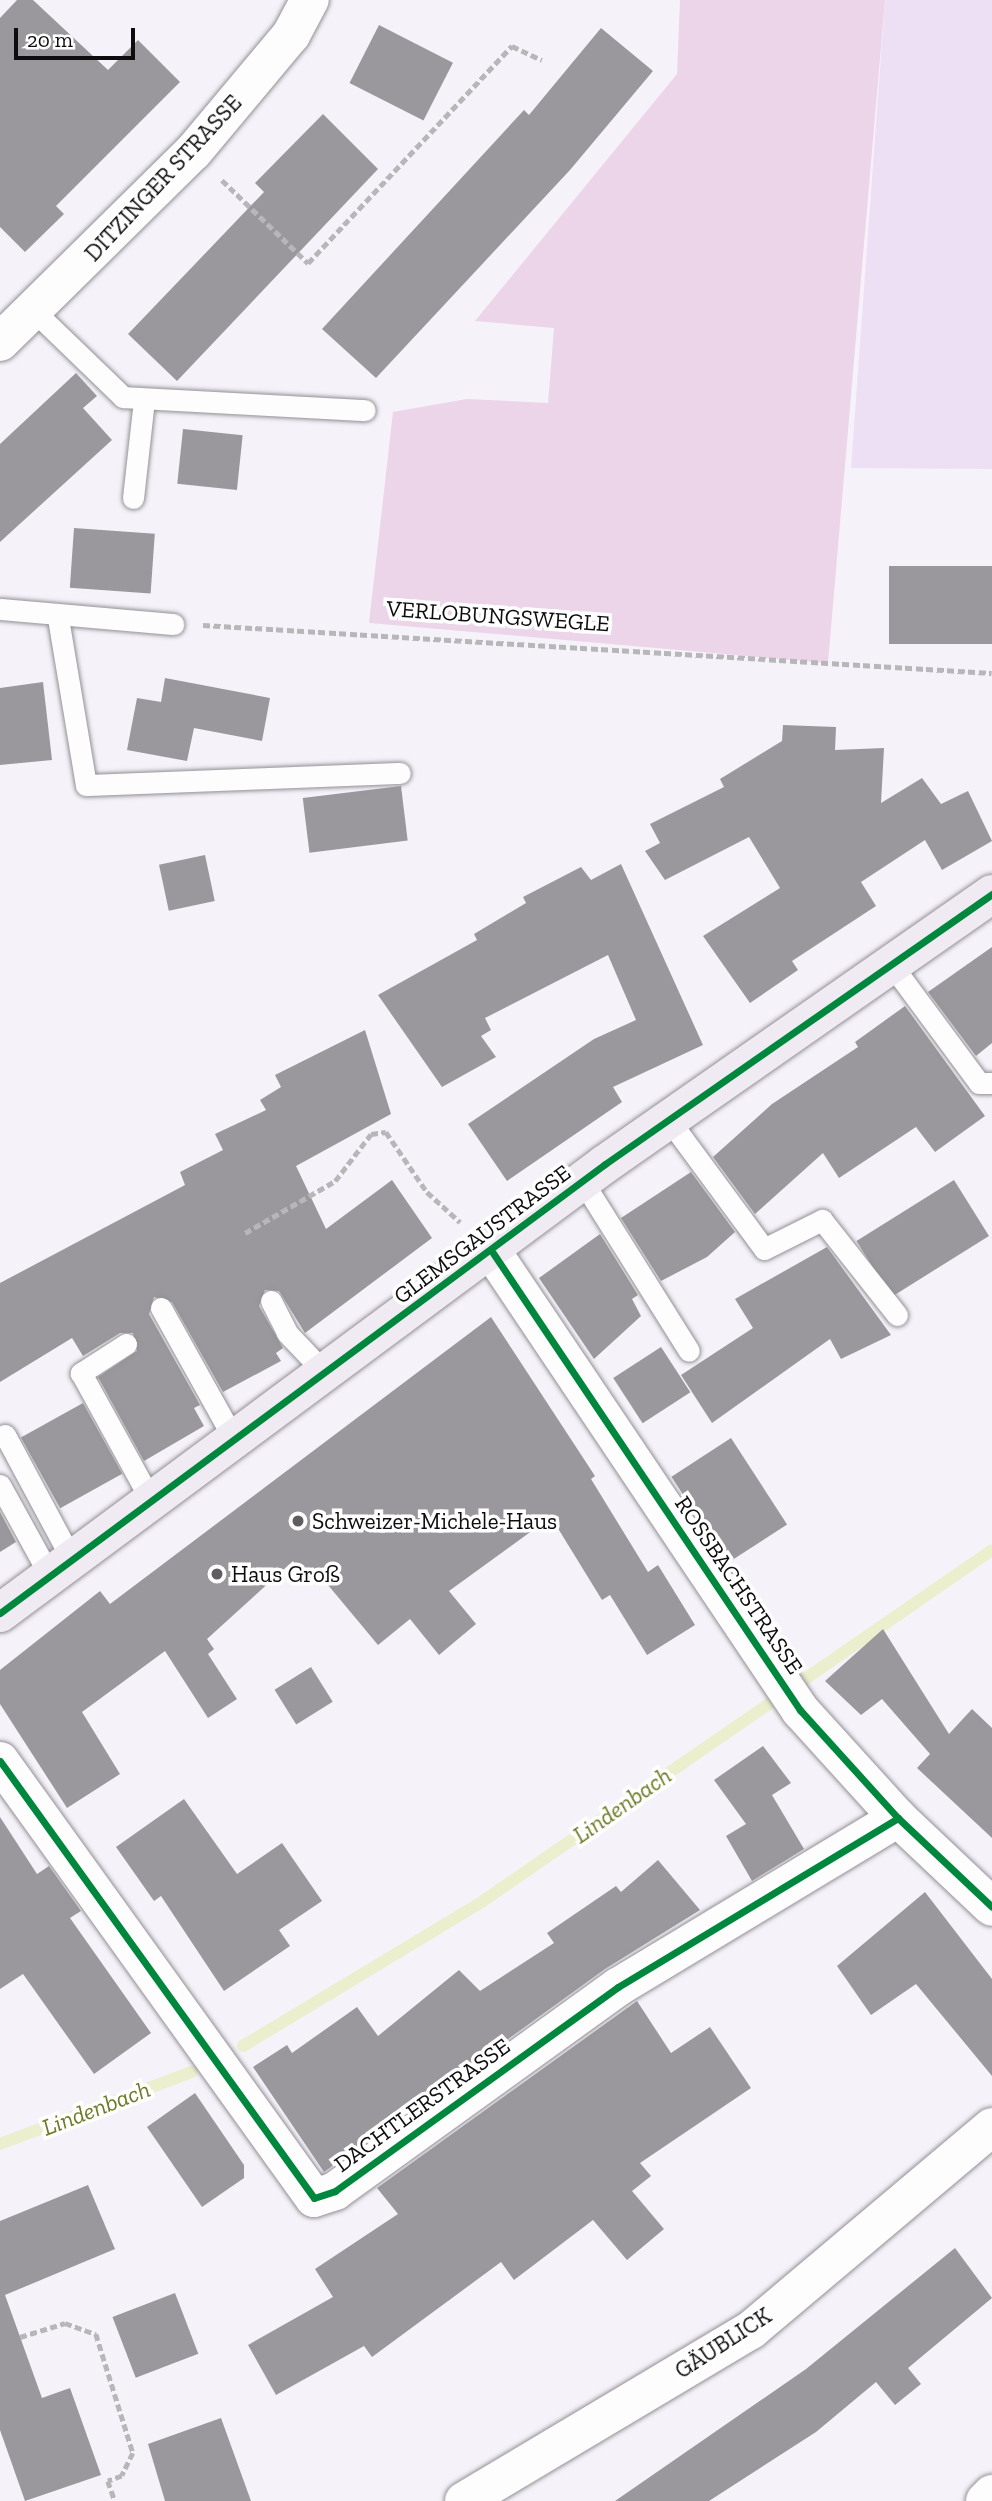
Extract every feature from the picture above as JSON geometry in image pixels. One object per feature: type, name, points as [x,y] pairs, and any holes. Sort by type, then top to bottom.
[{"type":"main road","name":"GLEMSGAUSTRASSE","points":[[0,1613],[493,1252],[583,1182],[992,894]]},
{"type":"street","name":"DITZINGER STRASSE","points":[[0,342],[193,152],[290,36],[310,0]]},
{"type":"street","name":"ROSSBACHSTRASSE","points":[[493,1252],[755,1647],[800,1710],[898,1818],[992,1907]]},
{"type":"street","name":"DACHTLERSTRASSE","points":[[0,1761],[314,2198],[335,2191],[618,1987],[898,1818]]},
{"type":"street","name":"GÄUBLICK","points":[[464,2501],[751,2330],[992,2127]]},
{"type":"street","points":[[985,2501],[992,2494]]},
{"type":"lane","points":[[33,312],[110,389],[144,400],[365,410]]},
{"type":"lane","points":[[133,498],[144,400]]},
{"type":"lane","points":[[0,609],[58,618],[173,624]]},
{"type":"lane","points":[[58,618],[86,785],[400,773]]},
{"type":"lane","points":[[891,964],[979,1083],[992,1083]]},
{"type":"lane","points":[[669,1120],[764,1249],[821,1220],[897,1315]]},
{"type":"lane","points":[[583,1182],[689,1351]]},
{"type":"lane","points":[[271,1301],[287,1333],[326,1374]]},
{"type":"lane","points":[[161,1308],[235,1441]]},
{"type":"lane","points":[[126,1344],[81,1373],[152,1502]]},
{"type":"lane","points":[[5,1435],[61,1568]]},
{"type":"lane","points":[[0,1485],[61,1568]]},
{"type":"path","points":[[193,152],[308,263],[512,46],[542,60]]},
{"type":"path","points":[[245,1233],[335,1181],[371,1133],[386,1132],[427,1192]]},
{"type":"path","points":[[20,2337],[65,2323],[96,2334],[132,2453],[122,2476],[108,2482],[115,2501]]},
{"type":"shaded area","points":[[680,0],[885,0],[828,663],[369,623],[393,412],[467,399],[548,403],[554,328],[475,321],[677,74]]},
{"type":"shaded area","points":[[885,0],[992,0],[992,469],[851,468]]},
{"type":"building","points":[[17,0],[33,0],[108,70],[138,40],[180,82],[56,206],[64,214],[25,252],[0,227],[0,18]]},
{"type":"building","points":[[379,25],[453,63],[423,121],[349,83]]},
{"type":"building","points":[[601,28],[653,71],[570,170],[376,378],[322,329],[524,110],[529,115]]},
{"type":"building","points":[[323,114],[378,169],[177,381],[128,334],[264,192],[255,183]]},
{"type":"building","points":[[76,373],[97,396],[83,408],[112,440],[0,542],[0,444]]},
{"type":"building","points":[[183,429],[243,435],[237,490],[177,484]]},
{"type":"building","points":[[74,528],[155,534],[151,594],[70,588]]},
{"type":"building","points":[[889,566],[992,566],[992,644],[889,644]]},
{"type":"building","points":[[165,678],[270,698],[262,741],[194,728],[187,761],[127,750],[137,698],[161,702]]},
{"type":"building","points":[[43,682],[52,760],[0,765],[0,688]]},
{"type":"building","points":[[783,725],[836,727],[835,750],[884,748],[881,803],[922,778],[941,804],[968,791],[992,841],[942,870],[925,840],[861,882],[876,906],[792,961],[798,970],[750,1003],[703,936],[780,888],[749,837],[665,880],[645,851],[660,843],[650,824],[724,787],[720,779],[782,741]]},
{"type":"building","points":[[401,786],[408,841],[309,853],[303,798]]},
{"type":"building","points":[[205,855],[215,901],[169,911],[159,865]]},
{"type":"building","points":[[621,864],[703,1045],[613,1087],[622,1102],[507,1181],[468,1124],[594,1039],[636,1020],[608,955],[485,1018],[491,1030],[481,1036],[496,1057],[442,1087],[378,995],[477,940],[474,934],[526,903],[523,897],[581,867],[591,880]]},
{"type":"building","points":[[992,947],[992,1043],[976,1056],[928,992]]},
{"type":"building","points":[[905,1006],[985,1116],[935,1152],[916,1127],[839,1178],[823,1153],[755,1214],[713,1157],[772,1104],[858,1047],[855,1042]]},
{"type":"building","points":[[365,1030],[391,1114],[296,1166],[326,1229],[392,1180],[432,1238],[305,1333],[279,1291],[265,1290],[259,1306],[283,1348],[276,1353],[281,1361],[223,1392],[172,1302],[154,1297],[149,1314],[200,1405],[194,1408],[204,1426],[144,1461],[98,1377],[137,1351],[133,1333],[120,1333],[83,1356],[72,1338],[0,1382],[0,1283],[185,1185],[180,1172],[223,1150],[215,1134],[266,1110],[260,1100],[281,1087],[275,1075]]},
{"type":"building","points":[[691,1172],[735,1232],[707,1257],[661,1281],[621,1218]]},
{"type":"building","points":[[954,1180],[989,1236],[891,1297],[856,1241]]},
{"type":"building","points":[[600,1234],[638,1295],[632,1299],[641,1316],[594,1359],[539,1278]]},
{"type":"building","points":[[827,1247],[891,1335],[841,1359],[830,1339],[712,1423],[681,1375],[753,1328],[735,1299]]},
{"type":"building","points":[[491,1317],[595,1476],[591,1479],[648,1572],[658,1565],[695,1625],[647,1655],[610,1595],[602,1600],[551,1517],[449,1591],[476,1624],[439,1655],[410,1619],[378,1645],[313,1567],[303,1575],[293,1561],[207,1639],[214,1649],[208,1654],[237,1699],[208,1718],[165,1651],[82,1712],[120,1774],[67,1808],[0,1704],[0,1670],[100,1591],[110,1604]]},
{"type":"building","points":[[661,1347],[690,1392],[643,1423],[613,1378]]},
{"type":"building","points":[[83,1403],[122,1474],[60,1508],[21,1437]]},
{"type":"building","points":[[731,1438],[787,1524],[728,1563],[671,1477]]},
{"type":"building","points":[[0,1512],[16,1542],[0,1552]]},
{"type":"building","points":[[883,1629],[949,1734],[972,1709],[992,1728],[992,1838],[917,1768],[930,1754],[882,1699],[861,1715],[825,1681]]},
{"type":"building","points":[[311,1667],[333,1702],[296,1725],[275,1690]]},
{"type":"building","points":[[763,1746],[791,1783],[772,1795],[804,1849],[752,1881],[726,1836],[746,1824],[714,1780]]},
{"type":"building","points":[[184,1799],[237,1874],[282,1843],[322,1901],[279,1930],[290,1946],[224,1991],[161,1896],[154,1901],[116,1847]]},
{"type":"building","points":[[0,1817],[37,1874],[49,1866],[81,1911],[70,1918],[151,2033],[94,2074],[23,1974],[0,1989]]},
{"type":"building","points":[[658,1860],[700,1910],[605,1969],[324,2172],[253,2067],[287,2045],[292,2053],[357,2007],[378,2036],[459,1970],[480,1991],[554,1943],[547,1933],[616,1886],[621,1892]]},
{"type":"building","points":[[925,1892],[992,1979],[992,2076],[916,1984],[871,2015],[837,1966]]},
{"type":"building","points":[[637,2001],[671,2053],[710,2027],[751,2088],[640,2163],[651,2176],[632,2191],[664,2229],[627,2260],[593,2220],[514,2280],[501,2262],[372,2357],[364,2346],[276,2395],[248,2345],[333,2297],[315,2269],[398,2214],[377,2188]]},
{"type":"building","points":[[195,2093],[244,2165],[244,2178],[202,2207],[147,2127]]},
{"type":"building","points":[[88,2185],[115,2249],[5,2295],[42,2398],[70,2388],[101,2475],[25,2501],[0,2430],[0,2221]]},
{"type":"building","points":[[955,2248],[992,2298],[908,2368],[921,2384],[895,2405],[876,2382],[816,2432],[709,2501],[615,2501],[806,2369]]},
{"type":"building","points":[[175,2293],[198,2354],[136,2378],[112,2317]]},
{"type":"building","points":[[221,2418],[251,2501],[165,2501],[148,2444]]},
{"type":"waterway","name":"Lindenbach","points":[[243,2046],[483,1901],[992,1550]]},
{"type":"waterway","name":"Lindenbach","points":[[0,2144],[192,2072]]},
{"type":"cycle path","points":[[0,1613],[605,1164],[992,894]]},
{"type":"cycle path","points":[[493,1253],[800,1710],[898,1818],[992,1907]]},
{"type":"cycle path","points":[[0,1761],[314,2198],[335,2191],[618,1987],[898,1818]]},
{"type":"place","name":"Schweizer-Michele-Haus","points":[[298,1521]]},
{"type":"place","name":"Haus Groß","points":[[217,1574]]}]
